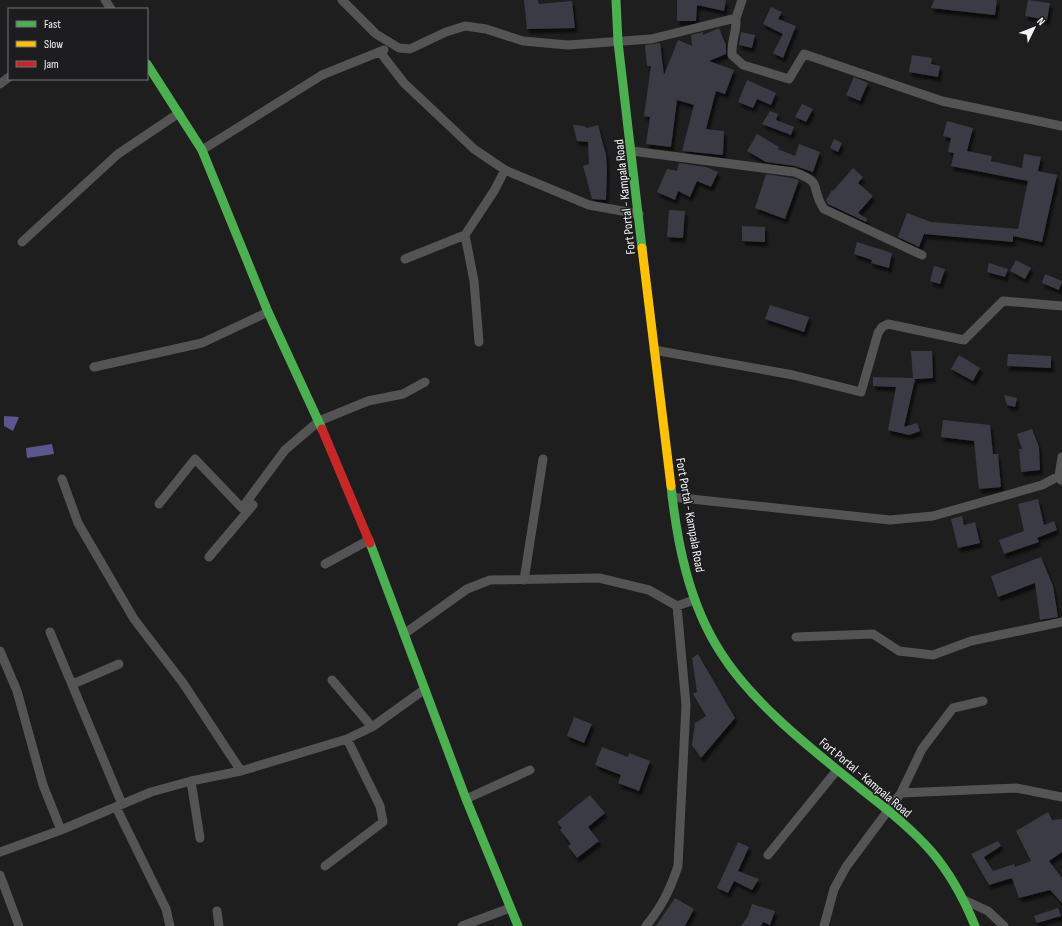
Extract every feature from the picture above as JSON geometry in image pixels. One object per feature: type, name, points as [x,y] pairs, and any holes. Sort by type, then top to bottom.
[{"type":"main road","name":"Fort Portal - Kampala Road","points":[[616,0],[618,42],[672,497],[683,559],[694,600],[717,648],[743,682],[774,715],[837,770],[889,811],[931,851],[964,900],[975,926]]},
{"type":"main road","points":[[148,65],[180,113],[202,150],[268,312],[319,421],[369,540],[466,799],[518,926]]},
{"type":"street","points":[[342,0],[376,34],[394,46],[410,49],[446,32],[465,26],[486,29],[523,41],[568,45],[651,39],[736,18]]},
{"type":"street","points":[[742,0],[736,18],[737,30],[732,47],[732,55],[743,65],[789,79],[804,54],[942,101],[1062,126]]},
{"type":"street","points":[[202,150],[322,75],[394,46]]},
{"type":"street","points":[[380,52],[404,83],[474,149],[505,170],[589,205],[639,214]]},
{"type":"street","points":[[0,84],[8,78]]},
{"type":"street","points":[[22,242],[118,154],[180,113]]},
{"type":"street","points":[[632,151],[794,172],[808,177],[814,182],[819,202],[824,209],[922,255]]},
{"type":"street","points":[[405,259],[465,235],[494,191],[505,170]]},
{"type":"street","points":[[465,235],[474,281],[479,342]]},
{"type":"street","points":[[654,350],[792,375],[861,392],[878,333],[882,327],[888,324],[964,340],[1003,301],[1062,306]]},
{"type":"street","points":[[94,367],[202,343],[268,312]]},
{"type":"street","points":[[159,504],[195,459],[242,508],[284,450],[319,421],[368,401],[403,394],[425,382]]},
{"type":"street","points":[[672,497],[890,520],[934,516],[1060,479],[1062,457]]},
{"type":"street","points":[[524,580],[543,459]]},
{"type":"street","points":[[62,479],[78,523],[134,619],[183,683],[241,771]]},
{"type":"street","points":[[209,557],[253,505],[248,500]]},
{"type":"street","points":[[325,564],[369,540]]},
{"type":"street","points":[[404,634],[466,590],[490,580],[599,578],[649,590],[677,606],[694,600]]},
{"type":"street","points":[[646,926],[662,906],[672,885],[678,866],[686,705],[677,606]]},
{"type":"street","points":[[796,637],[873,634],[899,651],[933,655],[972,641],[1062,622]]},
{"type":"street","points":[[50,632],[73,684],[119,805],[166,909],[170,926]]},
{"type":"street","points":[[0,651],[17,691],[42,784],[61,830]]},
{"type":"street","points":[[73,684],[119,664]]},
{"type":"street","points":[[332,680],[372,727]]},
{"type":"street","points":[[0,852],[61,830],[151,792],[191,781],[241,771],[347,740],[372,727],[425,689]]},
{"type":"street","points":[[824,926],[834,889],[843,873],[901,794],[922,749],[954,708],[983,701]]},
{"type":"street","points":[[325,866],[383,822],[380,806],[347,740]]},
{"type":"street","points":[[466,799],[530,770]]},
{"type":"street","points":[[768,855],[837,770]]},
{"type":"street","points":[[191,781],[200,838]]},
{"type":"street","points":[[901,794],[1016,788],[1062,797]]},
{"type":"street","points":[[0,875],[19,926]]},
{"type":"street","points":[[964,900],[988,911],[1004,926]]},
{"type":"street","points":[[462,926],[510,908]]},
{"type":"street","points":[[217,911],[219,926]]},
{"type":"shaded area","points":[[4,416],[19,417],[13,431],[4,426]]},
{"type":"shaded area","points":[[52,444],[54,454],[27,458],[26,448]]},
{"type":"building","points":[[524,0],[538,0],[539,4],[572,1],[575,28],[527,29]]},
{"type":"building","points":[[677,0],[726,0],[724,11],[697,5],[696,21],[677,21]]},
{"type":"building","points":[[934,0],[997,0],[995,15],[931,8]]},
{"type":"building","points":[[1028,0],[1050,3],[1047,20],[1025,16]]},
{"type":"building","points":[[771,7],[782,12],[778,19],[796,26],[783,58],[773,53],[783,34],[763,24]]},
{"type":"building","points":[[719,28],[726,45],[726,54],[709,61],[734,70],[725,94],[716,91],[706,129],[724,131],[723,155],[682,151],[694,105],[677,100],[671,147],[646,144],[650,117],[644,116],[651,66],[647,66],[645,45],[660,43],[664,75],[678,40],[692,46],[691,35],[703,32],[703,35]]},
{"type":"building","points":[[741,32],[755,35],[752,48],[739,45]]},
{"type":"building","points":[[912,55],[932,58],[931,64],[940,66],[938,77],[909,72]]},
{"type":"building","points":[[854,77],[868,83],[860,101],[846,95]]},
{"type":"building","points":[[747,80],[776,93],[771,105],[757,99],[753,108],[738,102]]},
{"type":"building","points":[[802,104],[813,109],[806,122],[795,117]]},
{"type":"building","points":[[770,111],[778,114],[776,120],[794,127],[791,135],[762,124]]},
{"type":"building","points":[[947,121],[973,128],[967,151],[992,156],[991,161],[1022,168],[1024,154],[1041,157],[1038,171],[1057,175],[1042,242],[1013,236],[1013,242],[924,234],[919,247],[898,237],[907,213],[931,222],[1018,229],[1028,181],[951,166],[954,153],[948,152],[951,138],[943,136]]},
{"type":"building","points":[[573,125],[584,126],[587,128],[598,125],[606,155],[606,200],[592,199],[583,166],[589,164],[588,142],[577,141]]},
{"type":"building","points":[[757,134],[779,147],[778,149],[795,156],[799,144],[820,152],[813,172],[795,166],[766,162],[747,151]]},
{"type":"building","points":[[834,139],[842,143],[838,152],[830,148]]},
{"type":"building","points":[[679,163],[706,167],[718,172],[711,187],[697,181],[690,197],[678,191],[675,200],[657,192],[667,169],[677,171]]},
{"type":"building","points":[[853,168],[863,177],[858,183],[873,196],[858,213],[867,219],[866,222],[828,204],[826,200],[832,190],[833,191]]},
{"type":"building","points":[[766,174],[799,180],[785,219],[755,208]]},
{"type":"building","points":[[669,210],[685,211],[683,238],[667,237]]},
{"type":"building","points":[[742,226],[765,227],[765,242],[742,241]]},
{"type":"building","points":[[857,242],[892,253],[889,268],[871,263],[872,260],[854,254]]},
{"type":"building","points":[[1016,260],[1031,268],[1025,279],[1010,271]]},
{"type":"building","points":[[989,263],[1008,269],[1005,277],[987,272]]},
{"type":"building","points":[[934,266],[945,269],[940,284],[930,281]]},
{"type":"building","points":[[1045,274],[1062,281],[1059,290],[1042,283]]},
{"type":"building","points":[[770,305],[809,317],[804,332],[765,319]]},
{"type":"building","points":[[911,351],[932,351],[933,378],[915,379],[904,427],[917,423],[920,431],[909,435],[888,430],[896,387],[873,386],[873,377],[913,378]]},
{"type":"building","points":[[1008,354],[1051,356],[1051,368],[1007,366]]},
{"type":"building","points":[[959,355],[980,368],[973,381],[951,369]]},
{"type":"building","points":[[1004,395],[1017,398],[1015,407],[1007,405]]},
{"type":"building","points":[[943,420],[990,425],[993,454],[998,454],[1001,487],[979,489],[974,441],[941,437]]},
{"type":"building","points":[[1032,429],[1039,447],[1040,470],[1021,472],[1019,449],[1022,449],[1017,434]]},
{"type":"building","points":[[1038,499],[1044,525],[1054,521],[1057,530],[1037,538],[1039,542],[1004,554],[999,540],[1024,531],[1018,504]]},
{"type":"building","points":[[962,516],[964,525],[975,522],[980,543],[958,548],[951,519]]},
{"type":"building","points":[[1041,557],[1053,586],[1058,617],[1040,620],[1035,583],[998,597],[991,576]]},
{"type":"building","points":[[698,654],[735,718],[701,758],[692,745],[695,723],[706,716],[693,694],[697,692],[692,658]]},
{"type":"building","points":[[574,717],[592,724],[584,743],[567,736]]},
{"type":"building","points":[[602,747],[628,757],[629,753],[650,761],[639,791],[618,783],[621,775],[595,765]]},
{"type":"building","points":[[590,795],[605,813],[588,827],[599,841],[577,858],[568,846],[571,844],[560,830],[562,828],[557,822]]},
{"type":"building","points":[[1048,812],[1052,820],[1062,819],[1062,852],[1049,861],[1062,878],[1062,903],[1050,890],[1019,898],[1012,878],[989,885],[971,854],[998,841],[1001,846],[984,857],[993,871],[1014,864],[1015,867],[1031,861],[1016,831]]},
{"type":"building","points":[[738,842],[749,847],[738,871],[759,879],[752,890],[734,881],[728,893],[717,888]]},
{"type":"building","points":[[675,898],[694,909],[685,926],[656,926]]},
{"type":"building","points":[[752,904],[775,911],[770,925],[763,922],[761,926],[741,926],[748,916]]},
{"type":"building","points":[[1058,908],[1061,916],[1037,923],[1034,916]]},
{"type":"traffic: fast","points":[[616,0],[618,42],[642,248]]},
{"type":"traffic: fast","points":[[148,66],[202,150],[268,312],[322,429]]},
{"type":"traffic: fast","points":[[671,486],[681,551],[693,594],[710,634],[734,672],[785,726],[897,818],[923,842],[938,859],[950,877],[975,926]]},
{"type":"traffic: fast","points":[[370,543],[466,799],[518,926]]},
{"type":"traffic: slow","points":[[642,248],[671,486]]},
{"type":"traffic: jam","points":[[322,429],[370,543]]}]
